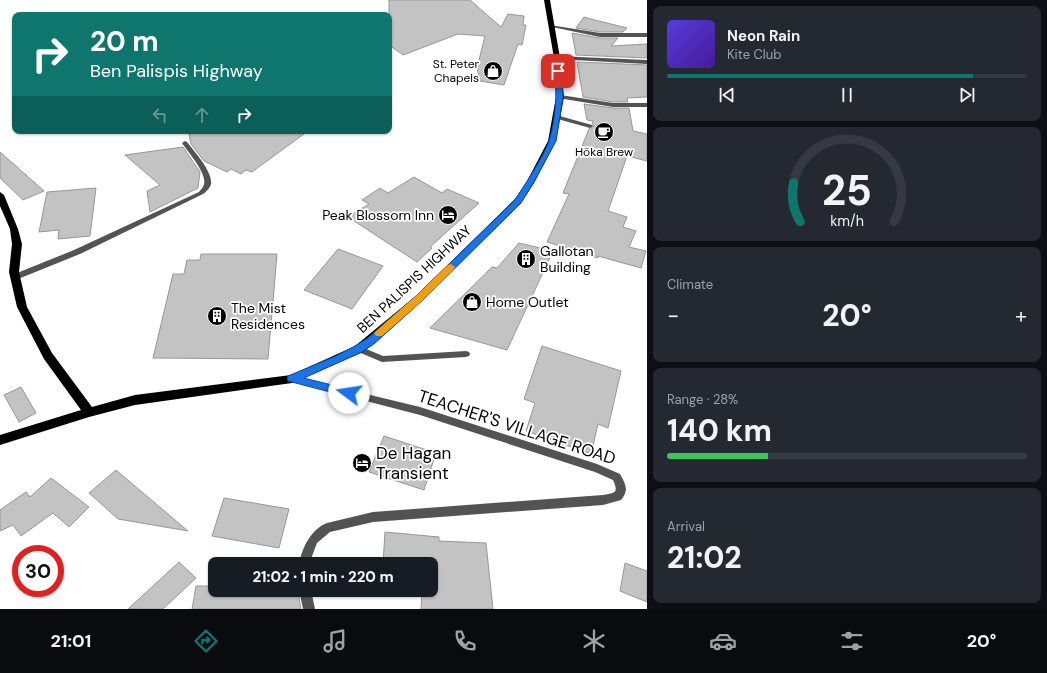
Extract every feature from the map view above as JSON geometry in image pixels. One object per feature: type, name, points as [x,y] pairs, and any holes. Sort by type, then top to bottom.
[{"type":"main road","name":"BEN PALISPIS HIGHWAY","points":[[0,440],[89,412],[135,400],[292,378],[359,349],[371,340],[420,297],[518,201],[552,141],[560,97],[557,58],[547,0]]},
{"type":"main road","points":[[0,196],[14,229],[17,244],[14,272],[22,307],[48,356],[89,412]]},
{"type":"street","points":[[552,26],[600,35],[647,35]]},
{"type":"street","points":[[557,58],[647,62]]},
{"type":"street","points":[[560,97],[613,105],[647,105]]},
{"type":"street","points":[[556,117],[590,126]]},
{"type":"street","points":[[16,278],[77,252],[201,193],[208,184],[208,179],[185,143]]},
{"type":"street","points":[[359,349],[382,359],[466,354]]},
{"type":"street","name":"TEACHER'S VILLAGE ROAD","points":[[292,378],[420,411],[597,468],[617,478],[621,486],[621,492],[618,497],[603,500],[523,508],[373,517],[327,528],[313,540],[306,557]]},
{"type":"street","points":[[306,597],[309,609]]},
{"type":"building","points":[[389,0],[470,0],[501,27],[508,14],[524,16],[523,25],[526,25],[522,45],[518,44],[504,85],[480,81],[477,68],[485,36],[458,34],[403,55],[392,47],[392,12],[389,12]]},
{"type":"building","points":[[584,17],[627,28],[623,32],[600,32],[576,28]]},
{"type":"building","points":[[572,33],[600,38],[618,38],[611,46],[647,44],[647,58],[576,55]]},
{"type":"building","points":[[577,62],[647,65],[647,97],[627,98],[628,102],[613,102],[583,97]]},
{"type":"building","points":[[584,104],[613,108],[629,108],[633,131],[647,134],[647,161],[627,156],[608,211],[627,217],[623,227],[636,231],[629,247],[646,251],[641,268],[598,256],[598,258],[547,242],[569,194],[563,193],[589,129],[594,126],[592,123],[593,121],[587,120]]},
{"type":"building","points":[[189,134],[304,134],[252,172],[246,170],[241,174],[231,169],[227,172],[204,161],[191,144]]},
{"type":"building","points":[[183,147],[200,172],[198,188],[150,212],[147,191],[160,185],[125,155]]},
{"type":"building","points":[[0,152],[44,191],[23,200],[0,178]]},
{"type":"building","points":[[414,177],[442,193],[447,189],[479,203],[430,247],[432,248],[417,262],[348,217],[369,204],[362,200],[380,188],[388,193]]},
{"type":"building","points":[[96,188],[90,236],[58,239],[59,230],[39,232],[47,192]]},
{"type":"building","points":[[519,243],[553,251],[507,350],[430,328],[492,267],[497,268]]},
{"type":"building","points":[[338,249],[383,266],[352,309],[304,290]]},
{"type":"building","name":"The Mist Residences","points":[[201,254],[277,254],[268,359],[153,358],[173,274],[184,274],[187,260],[200,260]]},
{"type":"building","points":[[542,346],[621,371],[608,428],[598,424],[591,454],[526,431],[535,403],[524,399]]},
{"type":"building","points":[[21,387],[36,413],[19,422],[4,395]]},
{"type":"building","points":[[384,436],[436,453],[424,490],[369,472]]},
{"type":"building","points":[[116,470],[188,531],[118,519],[89,493]]},
{"type":"building","points":[[51,478],[89,507],[69,527],[53,513],[21,536],[13,525],[0,531],[0,510],[26,492],[30,497]]},
{"type":"building","points":[[224,498],[289,509],[279,548],[212,536]]},
{"type":"building","points":[[385,532],[439,537],[439,541],[486,543],[493,609],[421,609],[422,597],[438,597],[438,557],[383,557]]},
{"type":"building","points":[[179,562],[196,578],[163,609],[128,609]]},
{"type":"building","points":[[625,563],[647,571],[647,602],[620,591]]},
{"type":"building","points":[[196,586],[208,586],[208,597],[299,597],[301,609],[192,609]]},
{"type":"slow traffic","points":[[379,333],[451,267]]},
{"type":"place","name":"St. Peter Chapels","points":[[493,71]]},
{"type":"place","name":"Hōka Brew","points":[[604,132]]},
{"type":"place","name":"Peak Blossom Inn","points":[[448,215]]},
{"type":"place","name":"Gallotan Building","points":[[526,259]]},
{"type":"place","name":"Home Outlet","points":[[472,302]]},
{"type":"place","name":"The Mist Residences","points":[[217,316]]},
{"type":"place","name":"De Hagan Transient","points":[[362,463]]},
{"type":"route","points":[[349,393],[292,378],[359,349],[371,340],[420,297],[518,201],[552,141],[560,97],[558,71]]}]
